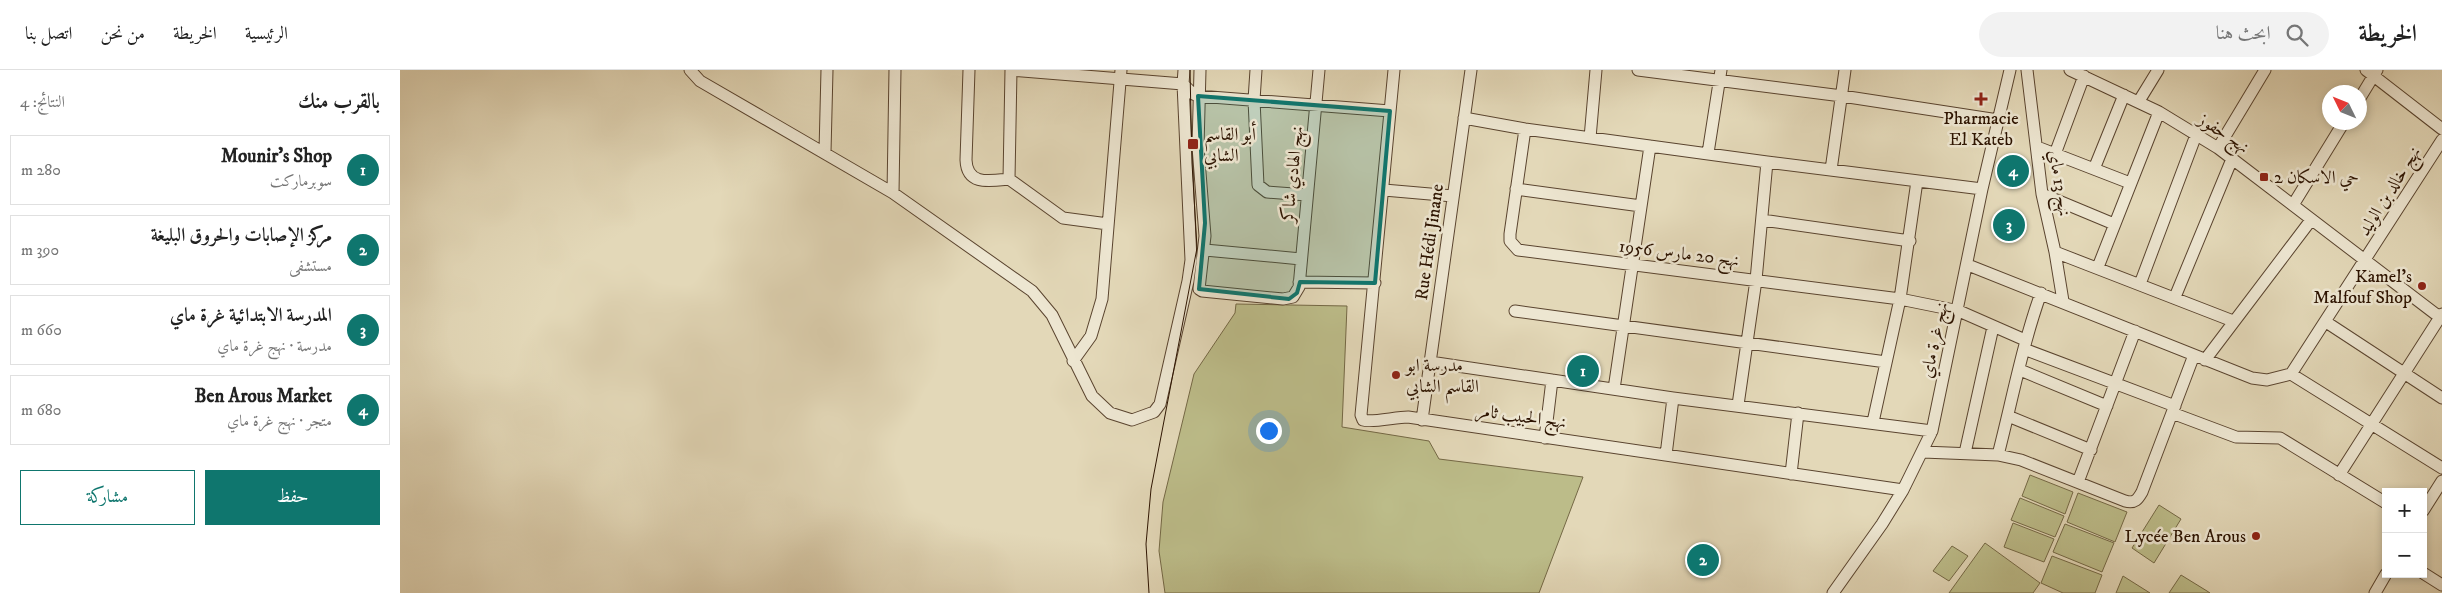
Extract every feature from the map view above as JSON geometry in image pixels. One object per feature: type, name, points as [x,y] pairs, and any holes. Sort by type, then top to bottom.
[{"type":"street","points":[[690,70],[700,81],[893,193],[1032,291],[1052,315],[1073,361],[1092,396],[1110,413],[1132,420],[1154,412],[1160,404],[1188,281],[1191,260],[1183,84],[1184,70]]},
{"type":"street","points":[[825,152],[827,70]]},
{"type":"street","points":[[893,193],[895,70]]},
{"type":"street","points":[[968,70],[966,160],[968,173],[977,180],[982,181],[1010,179],[1063,218],[1108,224]]},
{"type":"street","points":[[1010,179],[1011,70],[1121,74],[1183,84],[1193,94],[1198,96],[1390,111]]},
{"type":"street","points":[[1200,70],[1198,147],[1205,223],[1205,250],[1200,290],[1288,299],[1297,292],[1299,282],[1375,283]]},
{"type":"street","points":[[1256,70],[1254,100],[1258,185],[1267,192],[1307,195]]},
{"type":"street","name":"نهج الهادي شاكر","points":[[1299,282],[1319,70]]},
{"type":"street","name":"نهج الحبيب ثامر","points":[[1394,70],[1362,418],[1367,422],[1398,417],[1422,420],[1903,490]]},
{"type":"street","name":"Rue Hédi Jinane","points":[[1422,420],[1471,70]]},
{"type":"street","points":[[1590,138],[1596,70]]},
{"type":"street","points":[[1638,70],[1720,75],[1998,120]]},
{"type":"street","points":[[1831,170],[1845,70]]},
{"type":"street","name":"نهج غرة ماي","points":[[1833,593],[1882,524],[1903,490],[1932,431],[1959,311],[1982,189],[2010,70]]},
{"type":"street","name":"نهج 13 ماي","points":[[2026,70],[2042,194],[2055,252],[2063,301]]},
{"type":"street","name":"نهج حفوز","points":[[2070,70],[2139,101],[2218,148],[2441,317]]},
{"type":"street","points":[[2139,101],[2158,70]]},
{"type":"street","points":[[2218,148],[2265,70]]},
{"type":"street","points":[[2366,85],[2372,72],[2442,129]]},
{"type":"street","points":[[1073,361],[1091,336],[1098,318],[1102,299],[1121,74]]},
{"type":"street","points":[[1708,153],[1720,75]]},
{"type":"street","points":[[2055,154],[2084,76]]},
{"type":"street","points":[[2094,170],[2124,95]]},
{"type":"street","points":[[2098,267],[2159,112]]},
{"type":"street","points":[[1464,118],[1590,138],[1982,189]]},
{"type":"street","name":"نهج 20 مارس 1956","points":[[1525,129],[1510,241],[1518,250],[1900,299],[1959,311],[1994,327],[2024,344],[2236,437],[2280,438],[2382,501]]},
{"type":"street","points":[[2293,205],[2339,130]]},
{"type":"street","points":[[2140,284],[2196,135]]},
{"type":"street","name":"نهج خالد بن الوليد","points":[[2292,374],[2442,140]]},
{"type":"street","points":[[1614,389],[1650,146]]},
{"type":"street","points":[[2037,146],[2130,183]]},
{"type":"street","points":[[2175,297],[2232,159]]},
{"type":"street","points":[[1738,405],[1756,280],[1767,162]]},
{"type":"street","points":[[1874,422],[1900,299],[1910,241],[1917,181]]},
{"type":"street","points":[[1516,189],[1641,206]]},
{"type":"street","points":[[1384,190],[1453,196]]},
{"type":"street","points":[[2042,194],[2114,224]]},
{"type":"street","points":[[1762,220],[1910,241]]},
{"type":"street","points":[[1923,452],[1998,456],[2037,465],[2125,501],[2133,502],[2138,500],[2174,409],[2200,357],[2233,321],[2311,220]]},
{"type":"street","points":[[1205,250],[1301,258]]},
{"type":"street","points":[[2055,252],[2098,267],[2233,321]]},
{"type":"street","points":[[1968,265],[2260,380],[2276,379],[2292,374],[2442,468]]},
{"type":"street","points":[[1998,456],[2020,370],[2024,344],[2040,294]]},
{"type":"street","points":[[1515,311],[1886,362]]},
{"type":"street","points":[[2339,475],[2441,317]]},
{"type":"street","points":[[2326,322],[2442,398]]},
{"type":"street","points":[[1965,453],[1994,327]]},
{"type":"street","points":[[2078,482],[2135,331]]},
{"type":"street","points":[[1430,362],[1673,398],[1874,422],[1932,431]]},
{"type":"street","points":[[2020,370],[2107,406]]},
{"type":"street","points":[[1545,438],[1552,380]]},
{"type":"street","points":[[1666,456],[1673,398]]},
{"type":"street","points":[[1791,474],[1798,413]]},
{"type":"street","points":[[2008,416],[2090,450]]},
{"type":"street","points":[[2427,505],[2442,481]]},
{"type":"street","points":[[2427,576],[2442,585]]},
{"type":"street","points":[[2374,593],[2383,578]]},
{"type":"highlighted area","points":[[1198,96],[1390,111],[1375,283],[1300,282],[1297,293],[1289,299],[1199,289],[1205,223]]},
{"type":"green space","points":[[1236,304],[1347,306],[1342,427],[1429,441],[1439,459],[1583,477],[1539,593],[1165,593],[1159,551],[1163,502],[1194,374],[1235,313]]},
{"type":"green space","points":[[2030,475],[2073,492],[2065,514],[2022,496]]},
{"type":"green space","points":[[2078,493],[2127,512],[2115,542],[2067,522]]},
{"type":"green space","points":[[2020,498],[2064,516],[2055,537],[2011,520]]},
{"type":"green space","points":[[2159,505],[2181,519],[2154,563],[2132,548]]},
{"type":"green space","points":[[2013,523],[2054,539],[2044,562],[2004,547]]},
{"type":"green space","points":[[2065,524],[2114,543],[2102,572],[2053,552]]},
{"type":"green space","points":[[1985,543],[2040,583],[2033,593],[1949,593]]},
{"type":"green space","points":[[1952,546],[1968,556],[1949,581],[1933,571]]},
{"type":"green space","points":[[2052,556],[2102,575],[2095,593],[2063,593],[2041,583]]},
{"type":"green space","points":[[2181,575],[2207,591],[2210,593],[2169,593]]},
{"type":"green space","points":[[2123,576],[2150,593],[2116,593]]},
{"type":"tram line","points":[[1149,593],[1146,544],[1151,489],[1197,248],[1192,163],[1190,70]]},
{"type":"place","name":"Pharmacie El Kateb","points":[[1981,99]]},
{"type":"place","name":"أبو القاسم الشابي","points":[[1193,144]]},
{"type":"place","name":"Ben Arous Market","points":[[2013,171]]},
{"type":"place","name":"حي الاسكان 2","points":[[2264,177]]},
{"type":"place","name":"المدرسة الابتدائية غرة ماي","points":[[2009,225]]},
{"type":"place","name":"Kamel's Malfouf Shop","points":[[2422,286]]},
{"type":"place","name":"Mounir's Shop","points":[[1583,371]]},
{"type":"place","name":"مدرسة ابو القاسم الشابي","points":[[1396,375]]},
{"type":"place","name":"Lycée Ben Arous","points":[[2256,536]]},
{"type":"place","name":"مركز الإصابات والحروق البليغة","points":[[1703,560]]}]
